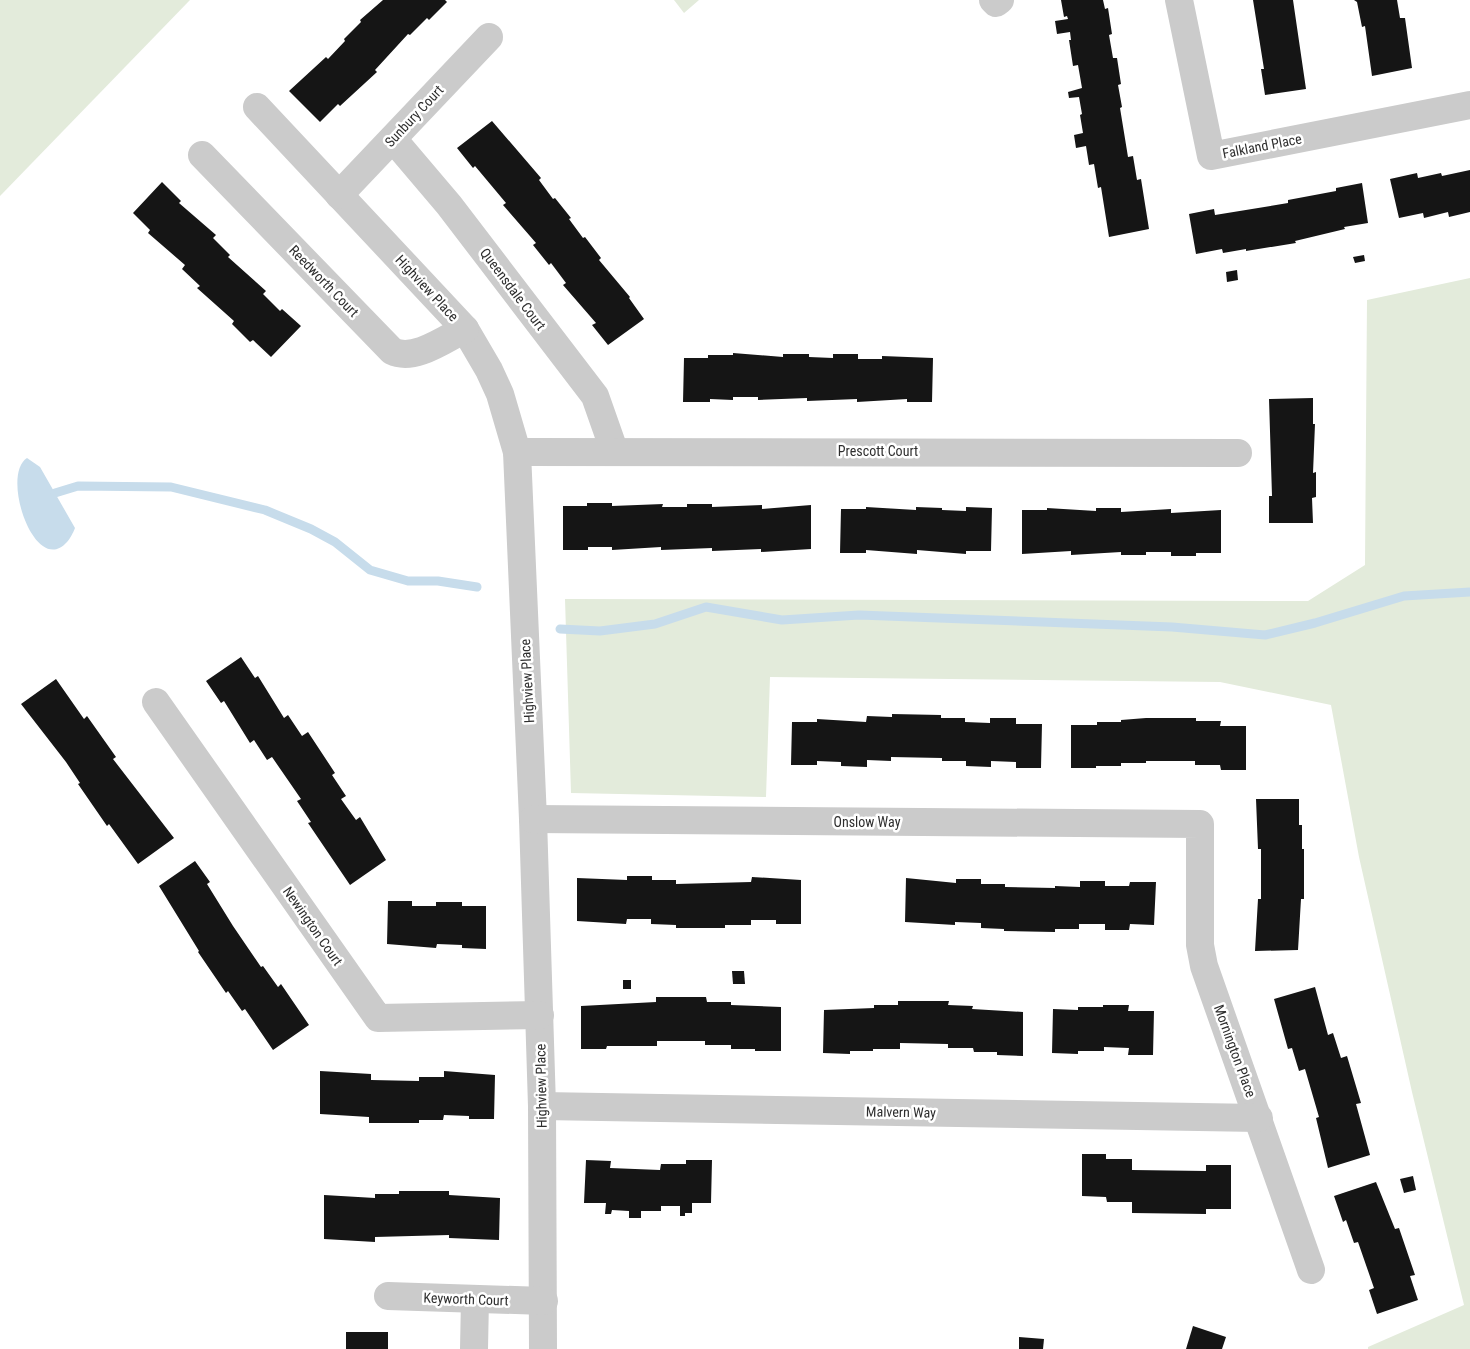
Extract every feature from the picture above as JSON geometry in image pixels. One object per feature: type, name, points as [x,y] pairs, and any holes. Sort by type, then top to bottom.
[{"type":"street","points":[[993,0],[996,3],[1000,0]]},
{"type":"street","name":"Falkland Place","points":[[1179,0],[1211,156],[1470,105]]},
{"type":"street","name":"Sunbury Court","points":[[340,196],[489,37]]},
{"type":"street","name":"Highview Place","points":[[257,107],[465,329],[489,370],[500,394],[517,452],[534,819],[540,1015],[543,1349]]},
{"type":"street","name":"Queensdale Court","points":[[393,139],[449,205],[595,396],[614,450]]},
{"type":"street","name":"Reedworth Court","points":[[202,155],[392,351],[397,354],[412,353],[465,329]]},
{"type":"street","name":"Prescott Court","points":[[517,452],[614,450],[1238,453]]},
{"type":"street","name":"Newington Court","points":[[156,702],[378,1018],[540,1015]]},
{"type":"street","name":"Onslow Way","points":[[534,819],[1200,824]]},
{"type":"street","name":"Mornington Place","points":[[1200,824],[1200,946],[1204,966],[1260,1118],[1311,1270]]},
{"type":"street","name":"Malvern Way","points":[[542,1106],[1260,1118]]},
{"type":"street","name":"Keyworth Court","points":[[388,1296],[544,1301]]},
{"type":"street","points":[[474,1349],[475,1299]]},
{"type":"green space","points":[[0,0],[190,0],[0,196]]},
{"type":"green space","points":[[674,0],[699,0],[684,13]]},
{"type":"green space","points":[[1470,278],[1470,1349],[1368,1349],[1368,1347],[1464,1305],[1412,1092],[1359,857],[1331,705],[1220,682],[770,677],[766,797],[571,793],[565,599],[1308,601],[1365,565],[1367,300]]},
{"type":"water","points":[[27,458],[40,467],[75,528],[67,542],[55,549],[43,546],[33,536],[19,502],[17,483],[20,468]]},
{"type":"building","points":[[383,0],[445,0],[447,2],[429,20],[427,18],[410,35],[408,34],[375,70],[377,72],[340,106],[338,104],[320,122],[289,91],[326,57],[328,59],[361,22],[360,20]]},
{"type":"building","points":[[1061,0],[1103,0],[1105,9],[1108,8],[1112,34],[1109,35],[1113,58],[1117,58],[1121,84],[1118,85],[1122,107],[1120,108],[1128,157],[1133,156],[1137,180],[1141,179],[1149,229],[1109,237],[1101,187],[1098,188],[1094,164],[1089,165],[1086,146],[1076,148],[1074,135],[1083,133],[1080,115],[1082,114],[1079,97],[1069,98],[1068,92],[1082,88],[1078,65],[1073,66],[1069,40],[1071,40],[1070,32],[1057,34],[1055,21],[1068,19],[1067,16],[1064,17]]},
{"type":"building","points":[[1253,0],[1293,0],[1306,89],[1265,95],[1261,69],[1264,69]]},
{"type":"building","points":[[1354,0],[1397,0],[1400,18],[1405,18],[1412,68],[1372,76],[1365,26],[1362,27],[1357,2]]},
{"type":"building","points":[[492,121],[541,178],[539,180],[553,199],[555,198],[571,218],[569,219],[601,258],[599,260],[630,297],[644,319],[608,345],[592,325],[596,323],[563,285],[566,283],[551,263],[549,265],[533,245],[536,243],[503,205],[506,203],[457,148]]},
{"type":"building","points":[[1470,170],[1470,212],[1449,217],[1448,212],[1424,218],[1423,213],[1399,218],[1390,179],[1417,173],[1418,178],[1441,173],[1442,176]]},
{"type":"building","points":[[162,182],[181,201],[179,203],[216,235],[213,238],[230,255],[228,257],[266,291],[263,294],[280,311],[282,309],[301,326],[271,357],[253,340],[250,342],[232,324],[234,321],[197,288],[200,286],[182,269],[185,265],[148,233],[150,230],[133,213]]},
{"type":"building","points":[[1362,183],[1368,223],[1344,227],[1345,229],[1295,241],[1296,243],[1246,251],[1246,249],[1223,253],[1222,249],[1196,254],[1189,214],[1214,209],[1215,215],[1288,203],[1288,200],[1336,191],[1336,188]]},
{"type":"building","points":[[1364,255],[1365,261],[1355,263],[1353,257]]},
{"type":"building","points":[[1237,270],[1238,280],[1227,282],[1226,272]]},
{"type":"building","points":[[733,353],[783,357],[783,354],[809,354],[809,357],[833,358],[833,354],[858,354],[858,359],[882,359],[882,356],[933,358],[932,402],[907,402],[907,399],[857,402],[857,399],[807,401],[807,398],[758,400],[758,397],[733,397],[733,400],[710,399],[710,402],[683,402],[684,358],[708,358],[708,355],[733,355]]},
{"type":"building","points":[[1313,398],[1313,424],[1315,424],[1313,473],[1316,472],[1316,497],[1312,498],[1313,523],[1269,523],[1269,496],[1272,496],[1269,399]]},
{"type":"building","points":[[587,503],[612,503],[612,506],[663,504],[662,507],[687,507],[687,504],[712,504],[712,507],[762,505],[762,509],[811,505],[811,549],[761,552],[761,549],[712,551],[712,548],[661,550],[661,547],[612,550],[612,547],[588,547],[588,550],[563,550],[563,506],[587,506]]},
{"type":"building","points":[[866,507],[916,510],[916,507],[942,508],[942,510],[966,511],[966,507],[992,508],[991,551],[966,551],[966,554],[917,550],[917,554],[866,550],[866,553],[840,553],[841,509],[866,509]]},
{"type":"building","points":[[1047,508],[1096,511],[1096,508],[1121,508],[1121,512],[1171,509],[1171,513],[1221,510],[1221,553],[1196,553],[1196,556],[1171,556],[1171,552],[1146,552],[1146,555],[1121,555],[1121,552],[1071,555],[1071,551],[1022,554],[1022,510],[1047,510]]},
{"type":"building","points":[[241,657],[255,678],[258,676],[284,718],[288,715],[302,736],[308,732],[335,773],[332,775],[346,796],[341,799],[356,820],[360,817],[386,860],[350,885],[308,823],[311,822],[297,801],[301,799],[272,757],[267,760],[254,740],[250,743],[224,701],[221,703],[206,681]]},
{"type":"building","points":[[56,679],[84,719],[87,716],[116,757],[113,759],[174,838],[138,864],[109,824],[107,826],[78,784],[80,783],[66,762],[21,704]]},
{"type":"building","points":[[892,714],[941,715],[941,718],[965,718],[965,722],[990,723],[990,718],[1016,718],[1016,724],[1042,724],[1041,768],[1016,768],[1016,762],[991,761],[991,767],[966,766],[966,761],[942,761],[942,758],[891,757],[891,761],[867,760],[867,767],[841,766],[841,762],[817,761],[817,765],[791,765],[792,722],[817,722],[817,719],[866,722],[867,716],[892,717]]},
{"type":"building","points":[[1196,718],[1196,721],[1221,721],[1220,726],[1246,726],[1246,770],[1221,770],[1220,765],[1195,765],[1195,761],[1146,761],[1146,763],[1121,763],[1121,766],[1071,768],[1071,725],[1097,725],[1097,722],[1121,722],[1121,720]]},
{"type":"building","points":[[1256,799],[1299,799],[1299,825],[1302,825],[1302,849],[1304,849],[1304,899],[1301,899],[1298,950],[1255,951],[1258,899],[1261,899],[1261,849],[1258,849]]},
{"type":"building","points":[[195,861],[210,882],[207,884],[233,926],[261,967],[263,966],[278,987],[281,984],[309,1025],[273,1050],[245,1009],[242,1011],[228,991],[226,993],[198,952],[159,886]]},
{"type":"building","points":[[627,876],[652,876],[652,880],[676,880],[676,884],[751,882],[752,877],[801,880],[801,924],[776,924],[776,920],[751,920],[751,925],[725,925],[725,928],[676,928],[676,925],[651,924],[651,919],[627,919],[626,924],[577,921],[577,878],[627,880]]},
{"type":"building","points":[[906,878],[956,883],[956,879],[981,879],[981,884],[1005,884],[1005,887],[1055,888],[1055,886],[1080,887],[1080,881],[1105,881],[1105,886],[1129,886],[1130,882],[1156,882],[1154,925],[1130,924],[1129,930],[1105,930],[1105,924],[1079,924],[1079,929],[1055,929],[1055,932],[1004,931],[1004,929],[981,928],[981,923],[955,922],[955,925],[905,922]]},
{"type":"building","points":[[388,901],[412,901],[412,906],[436,906],[436,902],[462,902],[462,906],[486,906],[486,949],[462,948],[462,945],[437,944],[436,948],[387,944]]},
{"type":"building","points":[[732,971],[744,971],[745,984],[733,984]]},
{"type":"building","points":[[623,980],[631,980],[631,989],[623,989]]},
{"type":"building","points":[[1315,987],[1328,1035],[1333,1033],[1341,1058],[1347,1056],[1361,1103],[1356,1104],[1370,1155],[1328,1168],[1316,1118],[1319,1117],[1305,1069],[1299,1071],[1292,1048],[1288,1049],[1274,999]]},
{"type":"building","points":[[656,997],[706,997],[707,1002],[731,1002],[731,1005],[781,1007],[781,1051],[731,1049],[731,1045],[705,1045],[705,1041],[657,1041],[657,1046],[607,1046],[606,1049],[581,1049],[581,1006],[656,1002]]},
{"type":"building","points":[[898,1001],[949,1001],[948,1005],[973,1006],[972,1009],[1023,1012],[1023,1056],[997,1055],[997,1052],[974,1052],[973,1048],[948,1048],[948,1044],[900,1043],[900,1049],[850,1051],[850,1054],[823,1053],[824,1010],[874,1008],[874,1005],[898,1005]]},
{"type":"building","points":[[1103,1005],[1129,1005],[1128,1011],[1154,1011],[1153,1055],[1128,1055],[1129,1048],[1104,1047],[1104,1051],[1078,1051],[1078,1054],[1052,1053],[1053,1009],[1078,1010],[1078,1007],[1103,1007]]},
{"type":"building","points":[[320,1071],[371,1074],[371,1080],[419,1081],[419,1077],[444,1077],[444,1071],[495,1075],[494,1119],[469,1119],[469,1116],[444,1115],[443,1120],[419,1120],[419,1123],[369,1123],[369,1117],[320,1114]]},
{"type":"building","points":[[1082,1154],[1106,1154],[1106,1159],[1132,1159],[1132,1170],[1206,1171],[1206,1165],[1231,1165],[1231,1209],[1206,1209],[1206,1214],[1132,1213],[1132,1202],[1107,1202],[1106,1197],[1082,1196]]},
{"type":"building","points":[[586,1160],[611,1161],[610,1168],[660,1170],[661,1164],[686,1164],[686,1160],[712,1160],[711,1203],[692,1203],[692,1213],[685,1213],[685,1216],[680,1216],[680,1206],[661,1206],[661,1211],[641,1211],[641,1218],[629,1218],[629,1211],[612,1210],[611,1214],[605,1214],[606,1203],[584,1203]]},
{"type":"building","points":[[1413,1176],[1416,1190],[1404,1193],[1400,1179]]},
{"type":"building","points":[[1376,1182],[1395,1229],[1399,1228],[1415,1275],[1410,1276],[1418,1300],[1377,1314],[1369,1290],[1374,1288],[1358,1242],[1354,1243],[1346,1220],[1343,1222],[1334,1196]]},
{"type":"building","points":[[399,1191],[449,1191],[449,1195],[500,1198],[499,1240],[449,1238],[449,1235],[375,1237],[375,1242],[324,1239],[324,1195],[375,1198],[375,1194],[399,1194]]},
{"type":"building","points":[[1193,1326],[1226,1337],[1222,1349],[1186,1349]]},
{"type":"building","points":[[346,1332],[388,1332],[388,1349],[346,1349]]},
{"type":"building","points":[[1019,1337],[1044,1339],[1043,1349],[1019,1349]]},
{"type":"waterway","points":[[55,493],[78,486],[171,487],[265,510],[311,529],[335,542],[370,570],[408,581],[438,581],[477,587]]},
{"type":"waterway","points":[[560,629],[600,631],[655,624],[706,607],[782,620],[859,615],[1172,627],[1265,635],[1315,623],[1404,596],[1470,592]]}]
